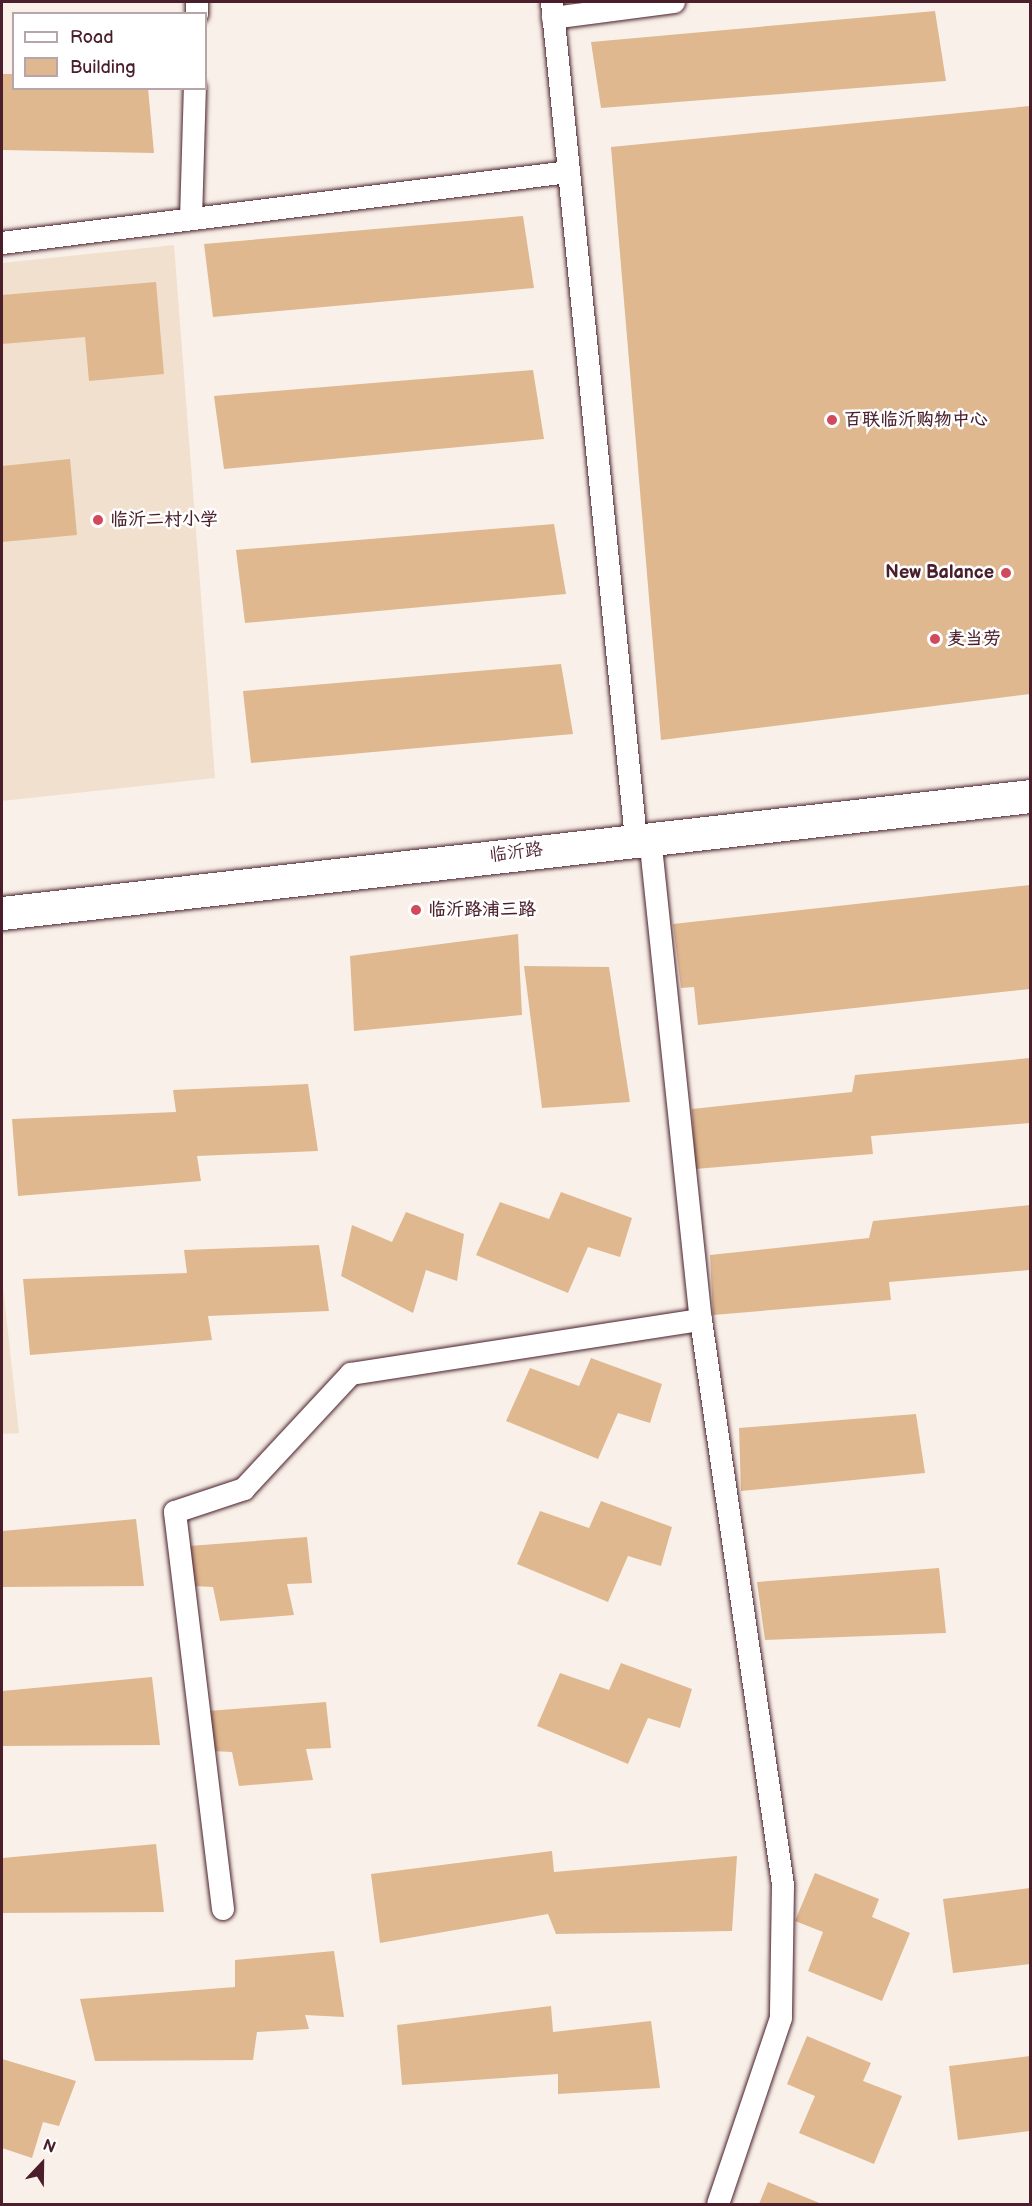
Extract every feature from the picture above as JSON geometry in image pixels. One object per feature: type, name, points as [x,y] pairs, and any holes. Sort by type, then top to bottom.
[{"type":"street","name":"临沂路","points":[[2,913],[1030,795]]},
{"type":"lane","points":[[674,2],[553,10],[643,838],[701,1320],[783,1886],[781,2018],[717,2205]]},
{"type":"lane","points":[[191,219],[195,90]]},
{"type":"lane","points":[[2,243],[569,172]]},
{"type":"lane","points":[[223,1910],[175,1512],[244,1489],[351,1374],[701,1320]]},
{"type":"shaded area","name":"临沂二村小学","points":[[174,245],[215,778],[2,801],[2,263]]},
{"type":"shaded area","points":[[2,1277],[19,1433],[2,1434]]},
{"type":"building","points":[[935,11],[946,81],[601,108],[591,42]]},
{"type":"building","points":[[2,74],[12,74],[12,90],[148,90],[154,153],[2,150]]},
{"type":"building","name":"百联临沂购物中心","points":[[1030,106],[1030,694],[661,740],[611,147]]},
{"type":"building","points":[[523,216],[534,288],[213,317],[204,244]]},
{"type":"building","points":[[156,282],[164,374],[89,381],[85,337],[2,344],[2,295]]},
{"type":"building","points":[[533,370],[544,439],[224,469],[214,396]]},
{"type":"building","points":[[70,459],[77,535],[2,542],[2,466]]},
{"type":"building","points":[[554,524],[566,594],[245,623],[236,550]]},
{"type":"building","points":[[561,664],[573,734],[251,763],[243,691]]},
{"type":"building","points":[[1030,885],[1030,989],[698,1025],[694,987],[681,988],[673,924]]},
{"type":"building","points":[[518,934],[522,1015],[354,1031],[350,956]]},
{"type":"building","points":[[524,966],[609,967],[630,1102],[542,1108]]},
{"type":"building","points":[[1030,1058],[1030,1123],[871,1136],[873,1154],[695,1169],[692,1109],[852,1092],[855,1075]]},
{"type":"building","points":[[308,1084],[318,1151],[197,1156],[201,1181],[18,1196],[12,1119],[176,1112],[173,1090]]},
{"type":"building","points":[[561,1192],[632,1218],[620,1257],[588,1247],[568,1293],[476,1255],[500,1202],[549,1219]]},
{"type":"building","points":[[1030,1205],[1030,1270],[889,1282],[891,1300],[713,1315],[710,1255],[869,1238],[873,1221]]},
{"type":"building","points":[[406,1212],[464,1234],[457,1281],[426,1270],[413,1313],[341,1276],[352,1225],[392,1242]]},
{"type":"building","points":[[319,1245],[329,1311],[208,1316],[212,1340],[30,1355],[23,1279],[187,1273],[184,1250]]},
{"type":"building","points":[[591,1358],[662,1384],[650,1423],[618,1413],[598,1459],[506,1421],[530,1368],[579,1386]]},
{"type":"building","points":[[916,1414],[925,1473],[741,1491],[739,1428]]},
{"type":"building","points":[[601,1501],[672,1527],[661,1566],[628,1556],[608,1602],[517,1564],[540,1511],[589,1528]]},
{"type":"building","points":[[136,1519],[144,1586],[2,1587],[2,1531]]},
{"type":"building","points":[[307,1537],[312,1583],[287,1584],[294,1615],[220,1621],[213,1587],[193,1586],[189,1546]]},
{"type":"building","points":[[939,1568],[946,1633],[765,1640],[757,1582]]},
{"type":"building","points":[[621,1663],[692,1689],[680,1728],[648,1718],[628,1764],[537,1726],[560,1673],[609,1690]]},
{"type":"building","points":[[152,1677],[160,1745],[2,1746],[2,1691]]},
{"type":"building","points":[[326,1702],[331,1748],[306,1749],[313,1780],[239,1786],[232,1752],[212,1751],[208,1711]]},
{"type":"building","points":[[156,1844],[164,1912],[2,1913],[2,1858]]},
{"type":"building","points":[[552,1851],[554,1872],[737,1856],[732,1931],[556,1934],[548,1914],[380,1943],[371,1874]]},
{"type":"building","points":[[815,1873],[879,1899],[872,1917],[910,1933],[882,2001],[808,1971],[823,1932],[795,1921]]},
{"type":"building","points":[[1030,1888],[1030,1964],[953,1973],[943,1899]]},
{"type":"building","points":[[334,1951],[344,2017],[305,2015],[309,2029],[257,2032],[253,2060],[95,2061],[80,1999],[235,1987],[235,1960]]},
{"type":"building","points":[[551,2006],[553,2032],[651,2021],[660,2088],[558,2094],[558,2074],[402,2085],[397,2025]]},
{"type":"building","points":[[807,2036],[871,2063],[863,2081],[902,2096],[874,2164],[799,2133],[815,2096],[787,2084]]},
{"type":"building","points":[[1030,2056],[1030,2131],[958,2140],[949,2066]]},
{"type":"building","points":[[2,2059],[76,2081],[59,2126],[43,2122],[32,2158],[2,2148]]},
{"type":"building","points":[[768,2182],[822,2204],[759,2204]]},
{"type":"place","name":"百联临沂购物中心","points":[[832,420]]},
{"type":"place","name":"临沂二村小学","points":[[98,520]]},
{"type":"place","name":"New Balance","points":[[1006,573]]},
{"type":"place","name":"麦当劳","points":[[935,639]]},
{"type":"place","name":"临沂路浦三路","points":[[416,910]]}]
